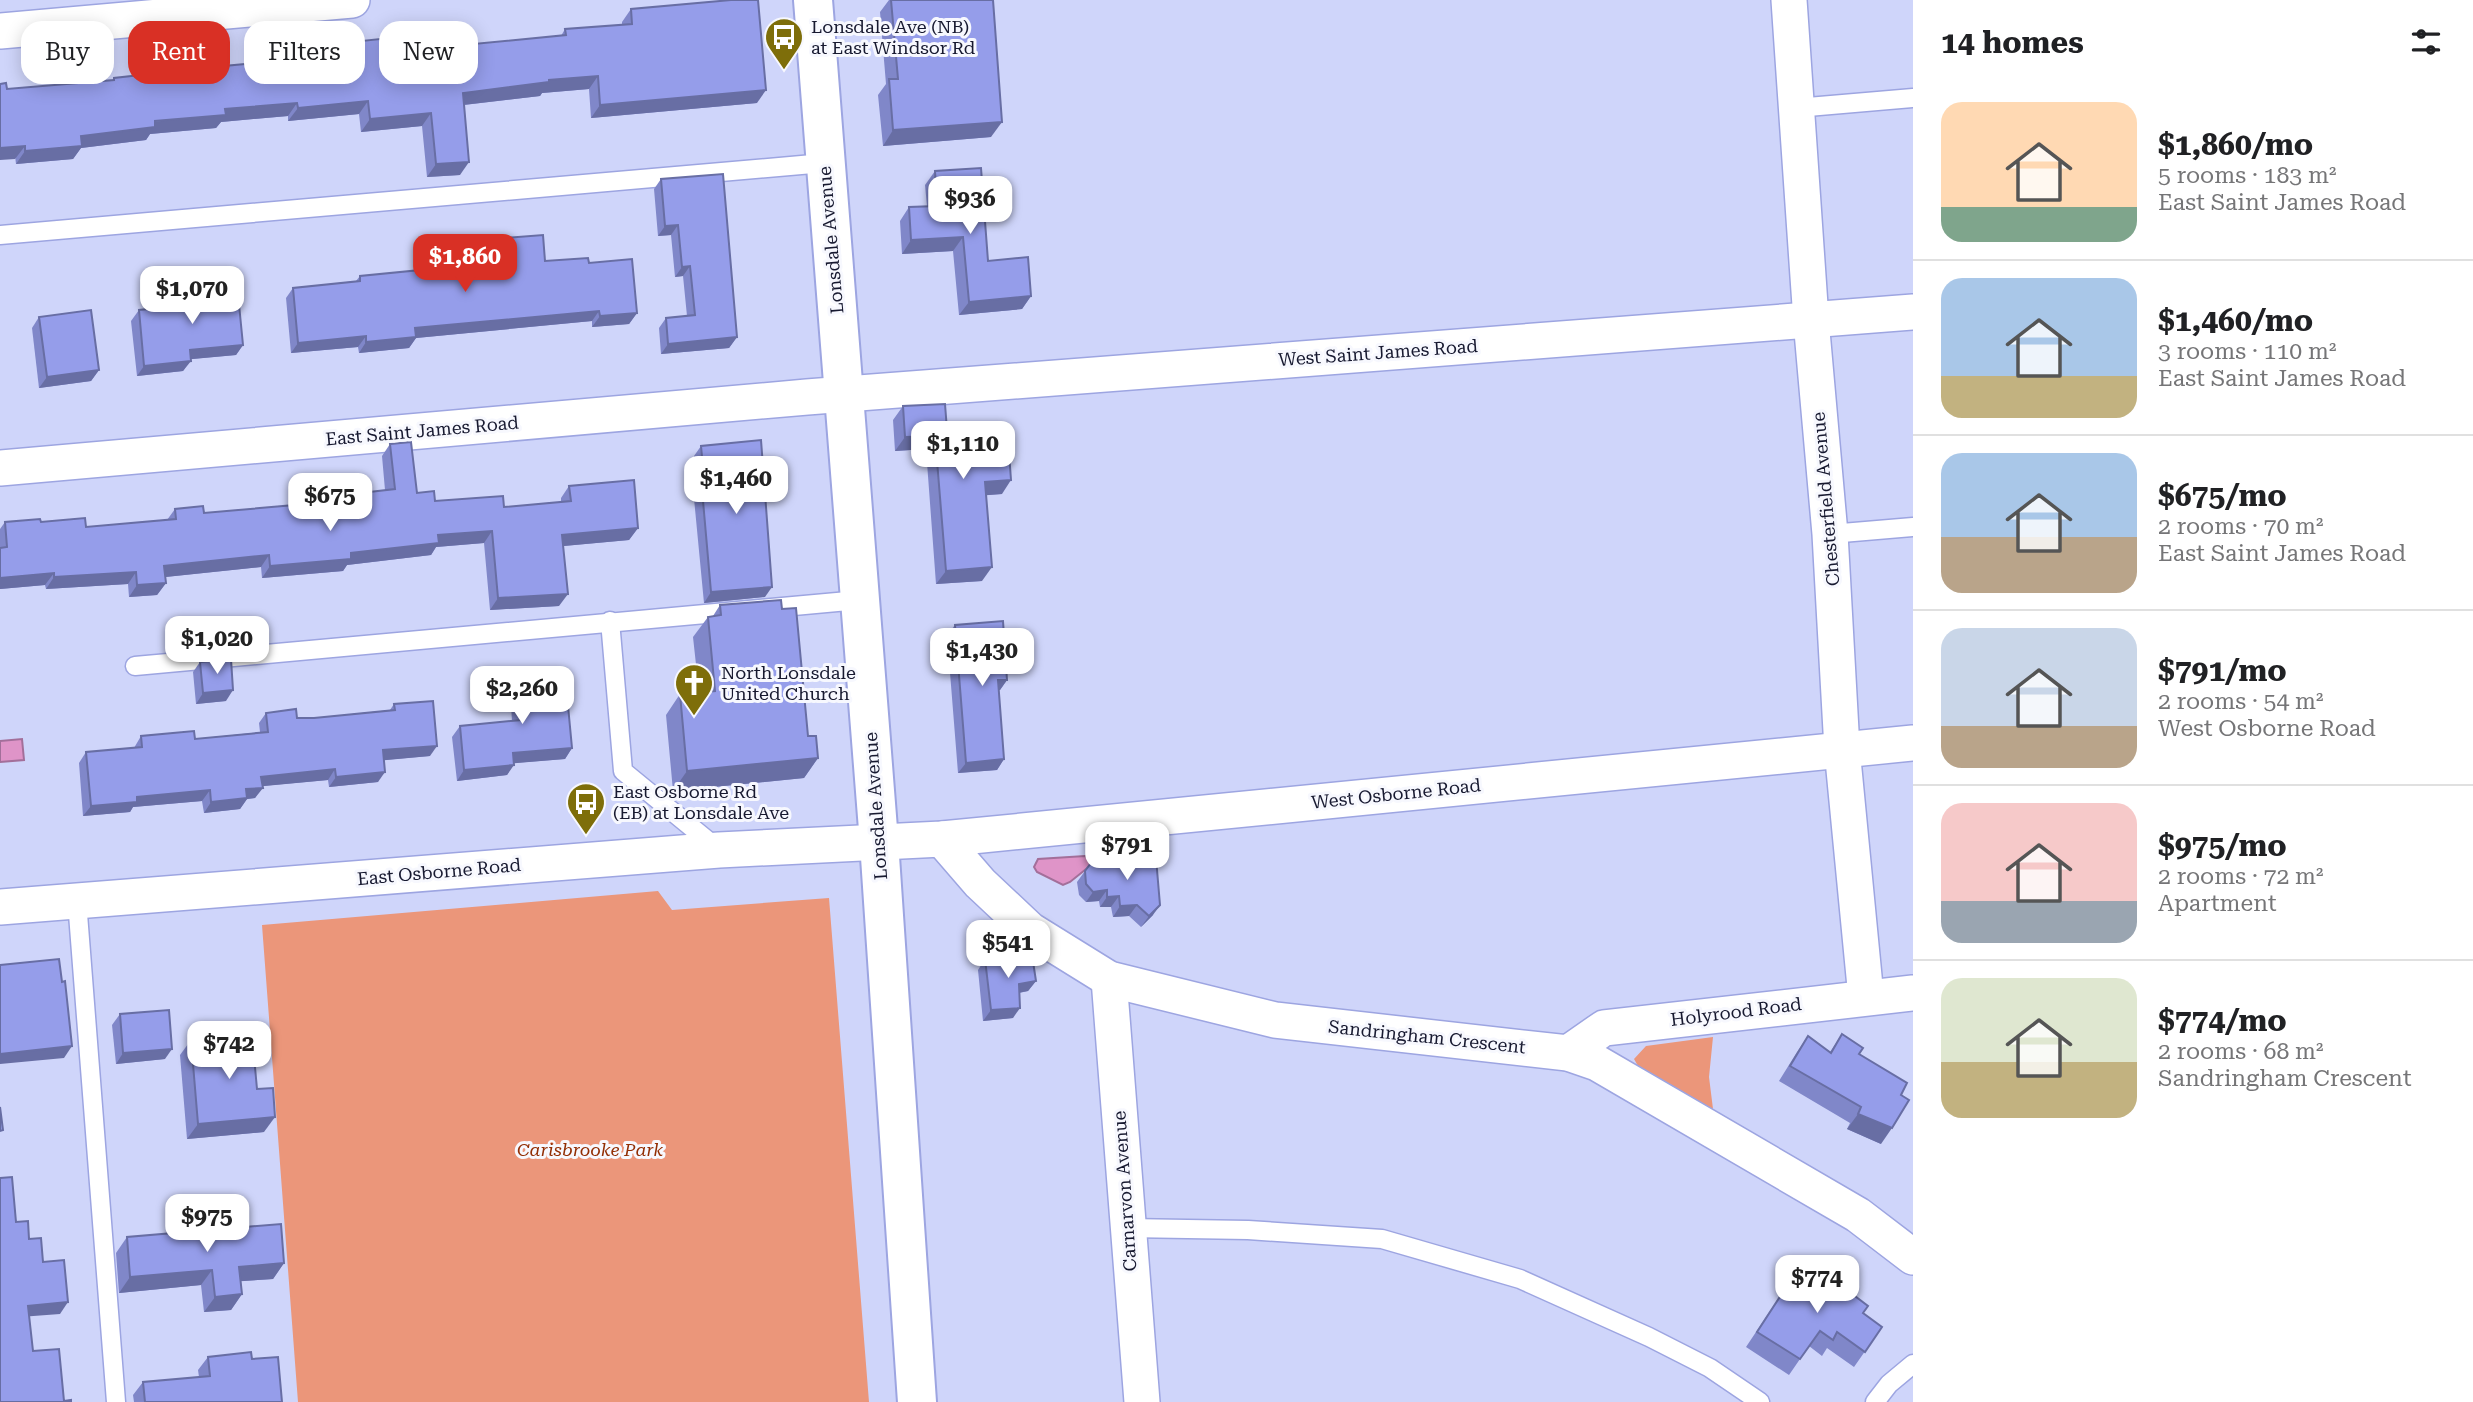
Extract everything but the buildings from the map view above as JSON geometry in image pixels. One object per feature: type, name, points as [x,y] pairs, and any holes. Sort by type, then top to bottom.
[{"type":"street","points":[[0,31],[352,0]]},
{"type":"street","name":"Lonsdale Avenue","points":[[813,0],[879,842],[917,1402]]},
{"type":"street","name":"Chesterfield Avenue","points":[[1789,0],[1811,320],[1830,534],[1842,750],[1866,997]]},
{"type":"street","name":"West Saint James Road","points":[[843,395],[1913,312]]},
{"type":"street","name":"East Saint James Road","points":[[0,468],[843,395]]},
{"type":"street","name":"West Osborne Road","points":[[879,842],[942,839],[1913,743]]},
{"type":"street","name":"Sandringham Crescent","points":[[942,839],[980,883],[1030,930],[1109,979],[1275,1020],[1568,1053],[1597,1063],[1858,1215],[1913,1257]]},
{"type":"street","name":"East Osborne Road","points":[[0,907],[719,850],[879,842]]},
{"type":"street","name":"Carnarvon Avenue","points":[[1109,979],[1142,1402]]},
{"type":"street","name":"Holyrood Road","points":[[1568,1053],[1604,1028],[1913,993]]},
{"type":"lane","points":[[1797,108],[1913,98]]},
{"type":"lane","points":[[0,235],[824,163]]},
{"type":"lane","points":[[1830,534],[1913,527]]},
{"type":"lane","points":[[135,666],[859,600]]},
{"type":"lane","points":[[610,621],[623,771],[719,850]]},
{"type":"lane","points":[[77,901],[116,1402]]},
{"type":"lane","points":[[1127,1228],[1248,1230],[1382,1239],[1520,1279],[1649,1336],[1710,1368],[1760,1402]]},
{"type":"lane","points":[[1875,1402],[1889,1384],[1913,1364]]},
{"type":"green space","name":"Carisbrooke Park","points":[[658,891],[672,910],[829,898],[869,1402],[298,1402],[262,925]]},
{"type":"green space","points":[[1713,1037],[1709,1077],[1713,1109],[1642,1073],[1634,1059],[1646,1046]]},
{"type":"shaded area","points":[[22,739],[24,760],[0,762],[0,741]]},
{"type":"shaded area","points":[[1085,856],[1091,865],[1063,885],[1037,872],[1034,867],[1038,859]]},
{"type":"place","name":"Lonsdale Ave (NB) at East Windsor Rd","points":[[784,71]]},
{"type":"place","name":"North Lonsdale United Church","points":[[694,717]]},
{"type":"place","name":"East Osborne Rd (EB) at Lonsdale Ave","points":[[586,836]]}]
